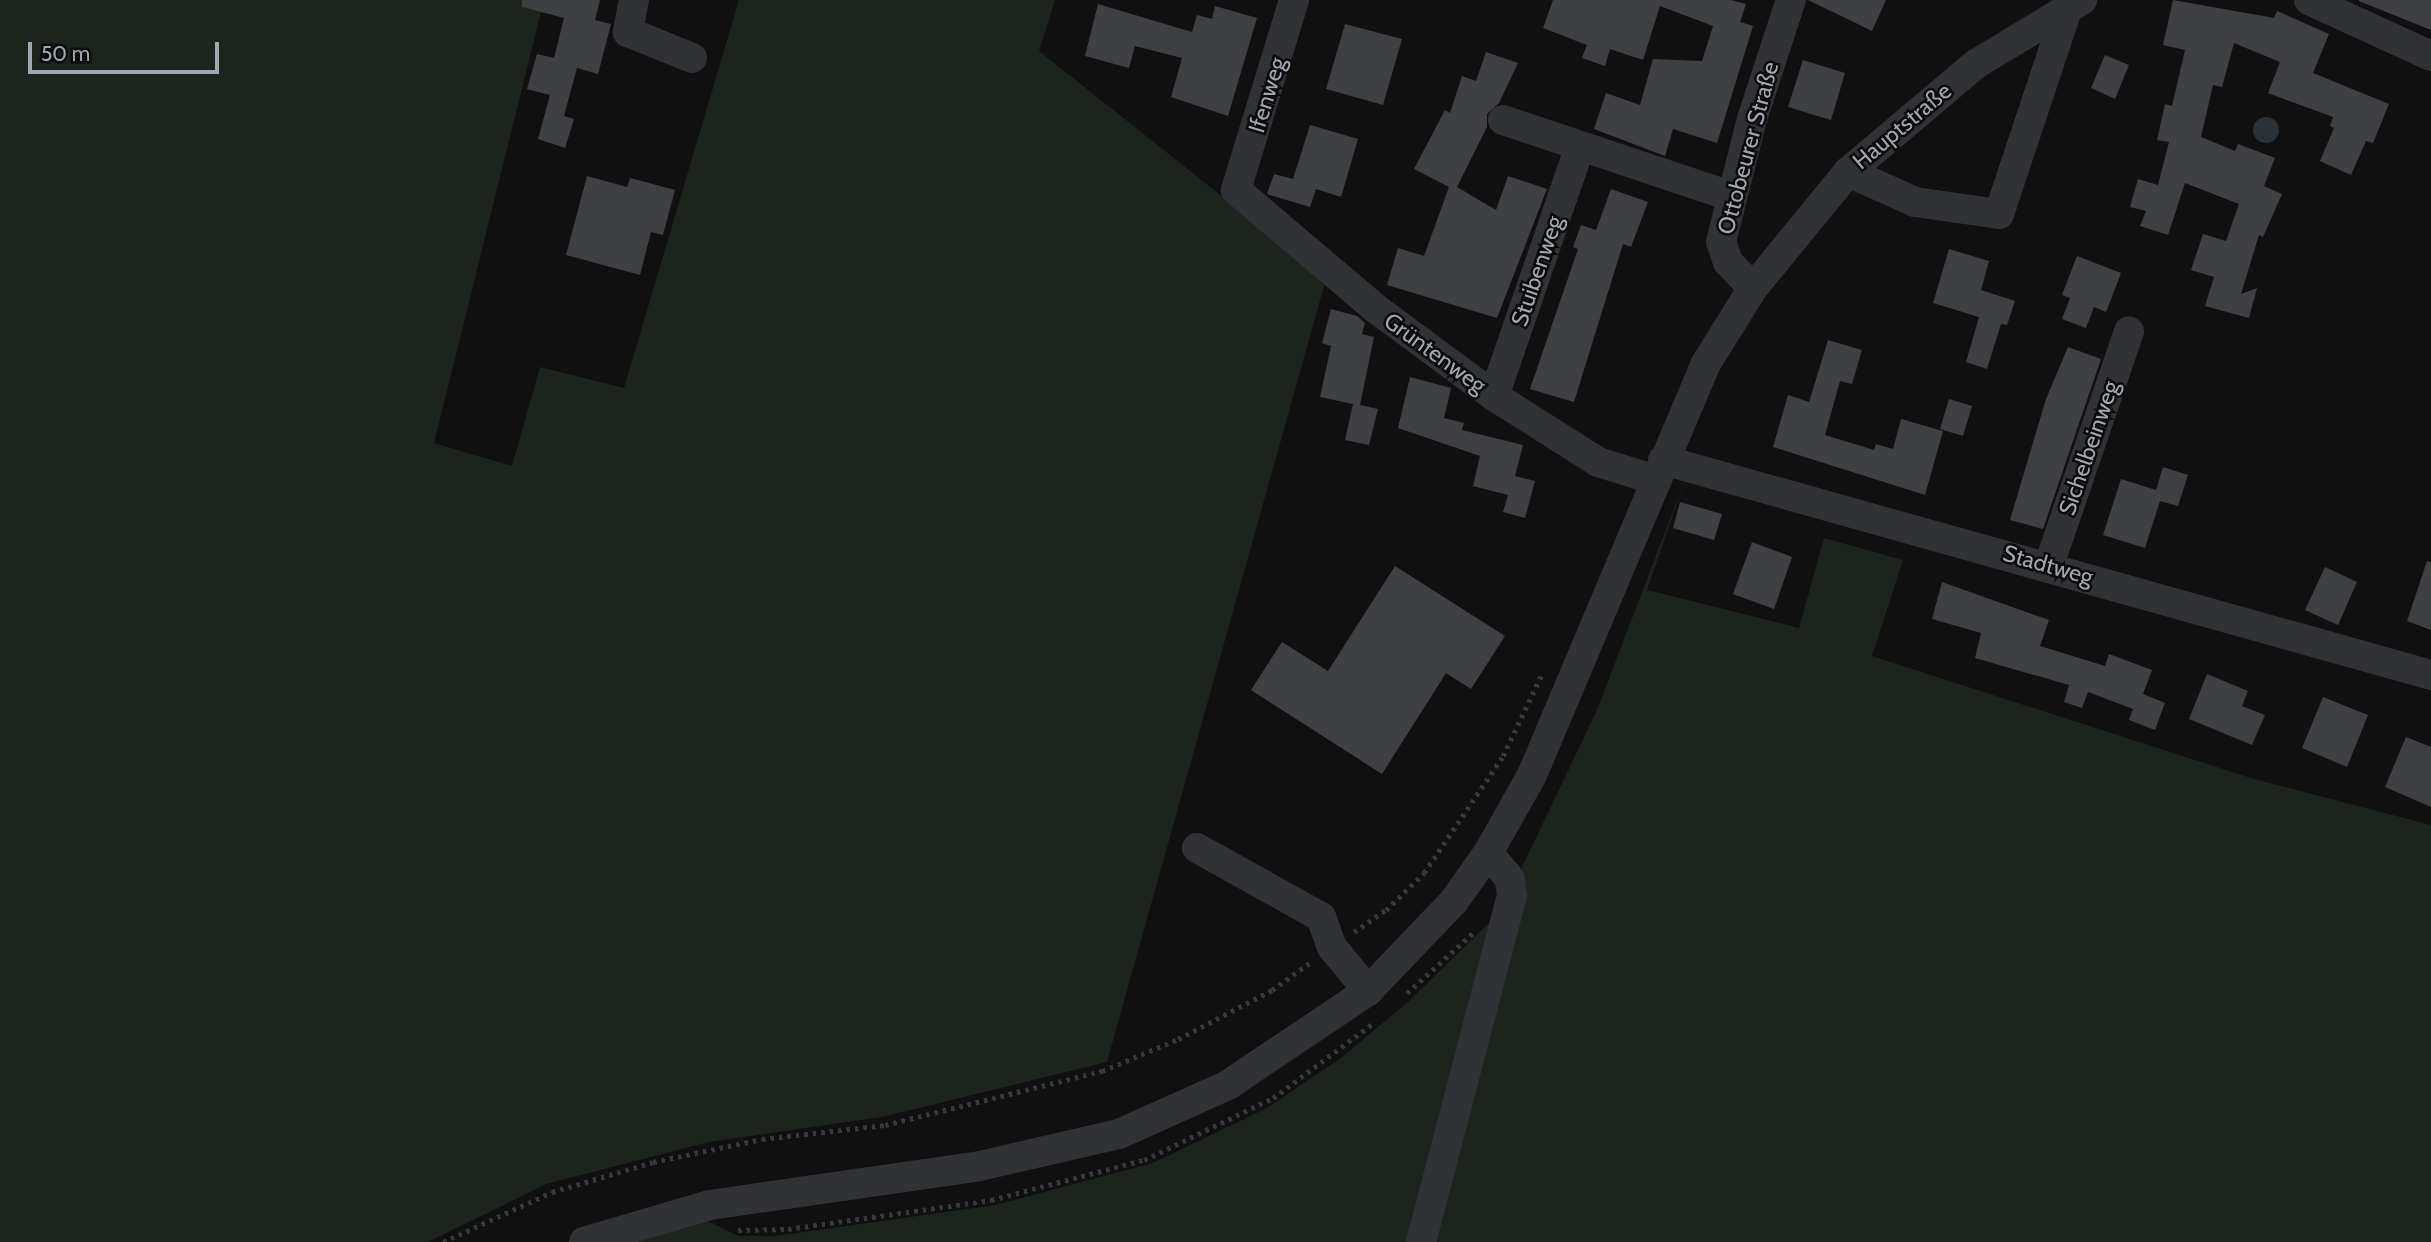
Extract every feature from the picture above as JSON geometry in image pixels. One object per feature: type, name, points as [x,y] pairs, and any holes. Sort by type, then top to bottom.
[{"type":"street","points":[[634,0],[628,32],[692,58]]},
{"type":"street","name":"Ifenweg","points":[[1236,190],[1294,0]]},
{"type":"street","points":[[2309,0],[2431,56]]},
{"type":"street","name":"Ottobeurer Straße","points":[[1752,288],[1728,262],[1721,242],[1730,196],[1786,1]]},
{"type":"street","points":[[1848,172],[1916,202],[1999,214],[2075,5]]},
{"type":"street","name":"Hauptstraße","points":[[584,1242],[710,1205],[981,1166],[1119,1134],[1228,1085],[1368,991],[1454,901],[1488,853],[1532,775],[1567,699],[1705,365],[1752,288],[1848,172],[1976,64],[2075,5]]},
{"type":"street","points":[[1503,120],[1730,196]]},
{"type":"street","name":"Stuibenweg","points":[[1494,396],[1580,146]]},
{"type":"street","name":"Grüntenweg","points":[[1236,190],[1375,308],[1494,396],[1598,462],[1660,470]]},
{"type":"street","name":"Sichelbeinweg","points":[[2049,565],[2129,331]]},
{"type":"street","name":"Stadtweg","points":[[1660,470],[2049,565],[2431,675]]},
{"type":"street","points":[[1197,848],[1321,917],[1332,947],[1368,991]]},
{"type":"street","points":[[1421,1242],[1512,896],[1510,879],[1488,853]]},
{"type":"path","points":[[443,1242],[552,1192],[653,1162],[762,1139],[885,1125],[1102,1072],[1178,1039],[1272,990],[1386,910],[1424,873],[1503,756],[1549,661]]},
{"type":"shaded area","points":[[0,0],[544,0],[434,443],[512,466],[540,367],[624,388],[739,0],[1055,0],[1039,51],[1326,279],[1107,1062],[882,1117],[709,1142],[546,1184],[428,1242],[0,1242]]},
{"type":"shaded area","points":[[2266,117],[2275,121],[2279,130],[2275,139],[2266,143],[2257,139],[2253,130],[2257,121]]},
{"type":"shaded area","points":[[1685,480],[1647,590],[1799,628],[1824,538],[1903,560],[1872,656],[2254,779],[2431,825],[2431,1242],[1428,1242],[1521,896],[1522,867],[1597,710]]},
{"type":"shaded area","points":[[1497,915],[1414,1242],[626,1242],[707,1221],[739,1236],[775,1236],[995,1205],[1153,1163],[1267,1108],[1341,1058],[1409,1001]]},
{"type":"building","points":[[522,0],[600,0],[595,20],[611,24],[598,74],[577,68],[564,116],[574,119],[565,148],[538,139],[550,95],[527,89],[537,54],[554,58],[564,18],[522,7]]},
{"type":"building","points":[[1553,0],[1731,0],[1746,4],[1740,22],[1753,26],[1717,143],[1673,129],[1665,156],[1594,129],[1606,93],[1640,105],[1653,59],[1702,61],[1713,26],[1660,6],[1643,60],[1610,49],[1605,66],[1582,58],[1587,45],[1543,28]]},
{"type":"building","points":[[1808,0],[1886,0],[1872,31]]},
{"type":"building","points":[[2173,0],[2274,18],[2277,11],[2329,34],[2313,73],[2389,104],[2373,143],[2366,141],[2351,175],[2320,161],[2334,128],[2330,126],[2333,117],[2268,93],[2280,62],[2234,43],[2222,87],[2213,85],[2201,137],[2235,151],[2238,144],[2275,158],[2264,186],[2282,194],[2263,237],[2259,235],[2241,294],[2257,288],[2249,318],[2205,306],[2214,277],[2191,270],[2203,234],[2226,241],[2239,204],[2185,183],[2168,235],[2140,226],[2146,211],[2130,207],[2138,179],[2158,185],[2169,142],[2157,140],[2165,104],[2172,106],[2185,50],[2163,45]]},
{"type":"building","points":[[2359,0],[2431,0],[2431,30],[2359,1]]},
{"type":"building","points":[[1098,4],[1192,32],[1197,15],[1212,19],[1215,6],[1257,18],[1228,116],[1171,97],[1182,58],[1135,46],[1129,68],[1085,56]]},
{"type":"building","points":[[1345,24],[1402,39],[1383,105],[1326,89]]},
{"type":"building","points":[[1486,52],[1518,63],[1499,103],[1487,114],[1487,127],[1457,187],[1496,210],[1508,176],[1547,189],[1497,318],[1387,285],[1398,248],[1424,256],[1449,187],[1414,169],[1445,110],[1450,113],[1462,76],[1476,81]]},
{"type":"building","points":[[2105,55],[2129,65],[2115,99],[2091,88]]},
{"type":"building","points":[[1803,60],[1845,73],[1831,120],[1788,107]]},
{"type":"building","points":[[1310,125],[1358,139],[1341,197],[1316,189],[1310,207],[1267,194],[1274,174],[1293,179]]},
{"type":"building","points":[[587,176],[627,187],[630,178],[675,190],[663,235],[651,232],[640,275],[566,255]]},
{"type":"building","points":[[1611,189],[1648,202],[1631,247],[1623,244],[1574,402],[1530,389],[1578,249],[1573,247],[1581,225],[1596,230]]},
{"type":"building","points":[[1949,249],[1989,261],[1981,290],[2015,301],[2007,325],[2001,324],[1987,369],[1966,362],[1979,317],[1933,303]]},
{"type":"building","points":[[2077,256],[2121,273],[2106,312],[2094,307],[2086,328],[2062,319],[2070,298],[2062,295]]},
{"type":"building","points":[[1331,309],[1357,316],[1365,323],[1362,334],[1374,337],[1360,405],[1378,409],[1369,445],[1345,440],[1353,404],[1320,397],[1331,346],[1322,343]]},
{"type":"building","points":[[1828,340],[1862,350],[1852,384],[1840,381],[1825,435],[1874,450],[1876,444],[1893,449],[1901,419],[1943,431],[1925,495],[1773,447],[1788,395],[1809,402]]},
{"type":"building","points":[[2068,347],[2101,359],[2043,529],[2010,520],[2046,399]]},
{"type":"building","points":[[1410,377],[1451,388],[1444,418],[1464,423],[1462,430],[1523,445],[1515,476],[1535,481],[1525,518],[1503,512],[1508,495],[1473,486],[1480,456],[1398,428]]},
{"type":"building","points":[[1949,399],[1972,406],[1963,436],[1940,429]]},
{"type":"building","points":[[2163,467],[2188,475],[2178,506],[2160,501],[2145,548],[2103,535],[2121,479],[2156,490]]},
{"type":"building","points":[[1680,502],[1722,514],[1714,540],[1673,528]]},
{"type":"building","points":[[1752,542],[1792,557],[1774,609],[1733,594]]},
{"type":"building","points":[[2427,561],[2431,562],[2431,630],[2407,621]]},
{"type":"building","points":[[1395,566],[1505,636],[1471,689],[1446,673],[1382,774],[1251,690],[1282,642],[1328,671]]},
{"type":"building","points":[[2325,567],[2357,582],[2338,625],[2305,610]]},
{"type":"building","points":[[1942,582],[2049,620],[2040,646],[2105,666],[2109,654],[2152,670],[2143,694],[2165,703],[2155,730],[2129,720],[2133,709],[2088,692],[2082,708],[2064,702],[2069,685],[1975,658],[1981,633],[1932,619]]},
{"type":"building","points":[[2207,674],[2248,691],[2242,706],[2265,715],[2252,745],[2189,719]]},
{"type":"building","points":[[2323,697],[2368,715],[2347,767],[2302,748]]},
{"type":"building","points":[[2406,737],[2431,747],[2431,807],[2385,787]]}]
